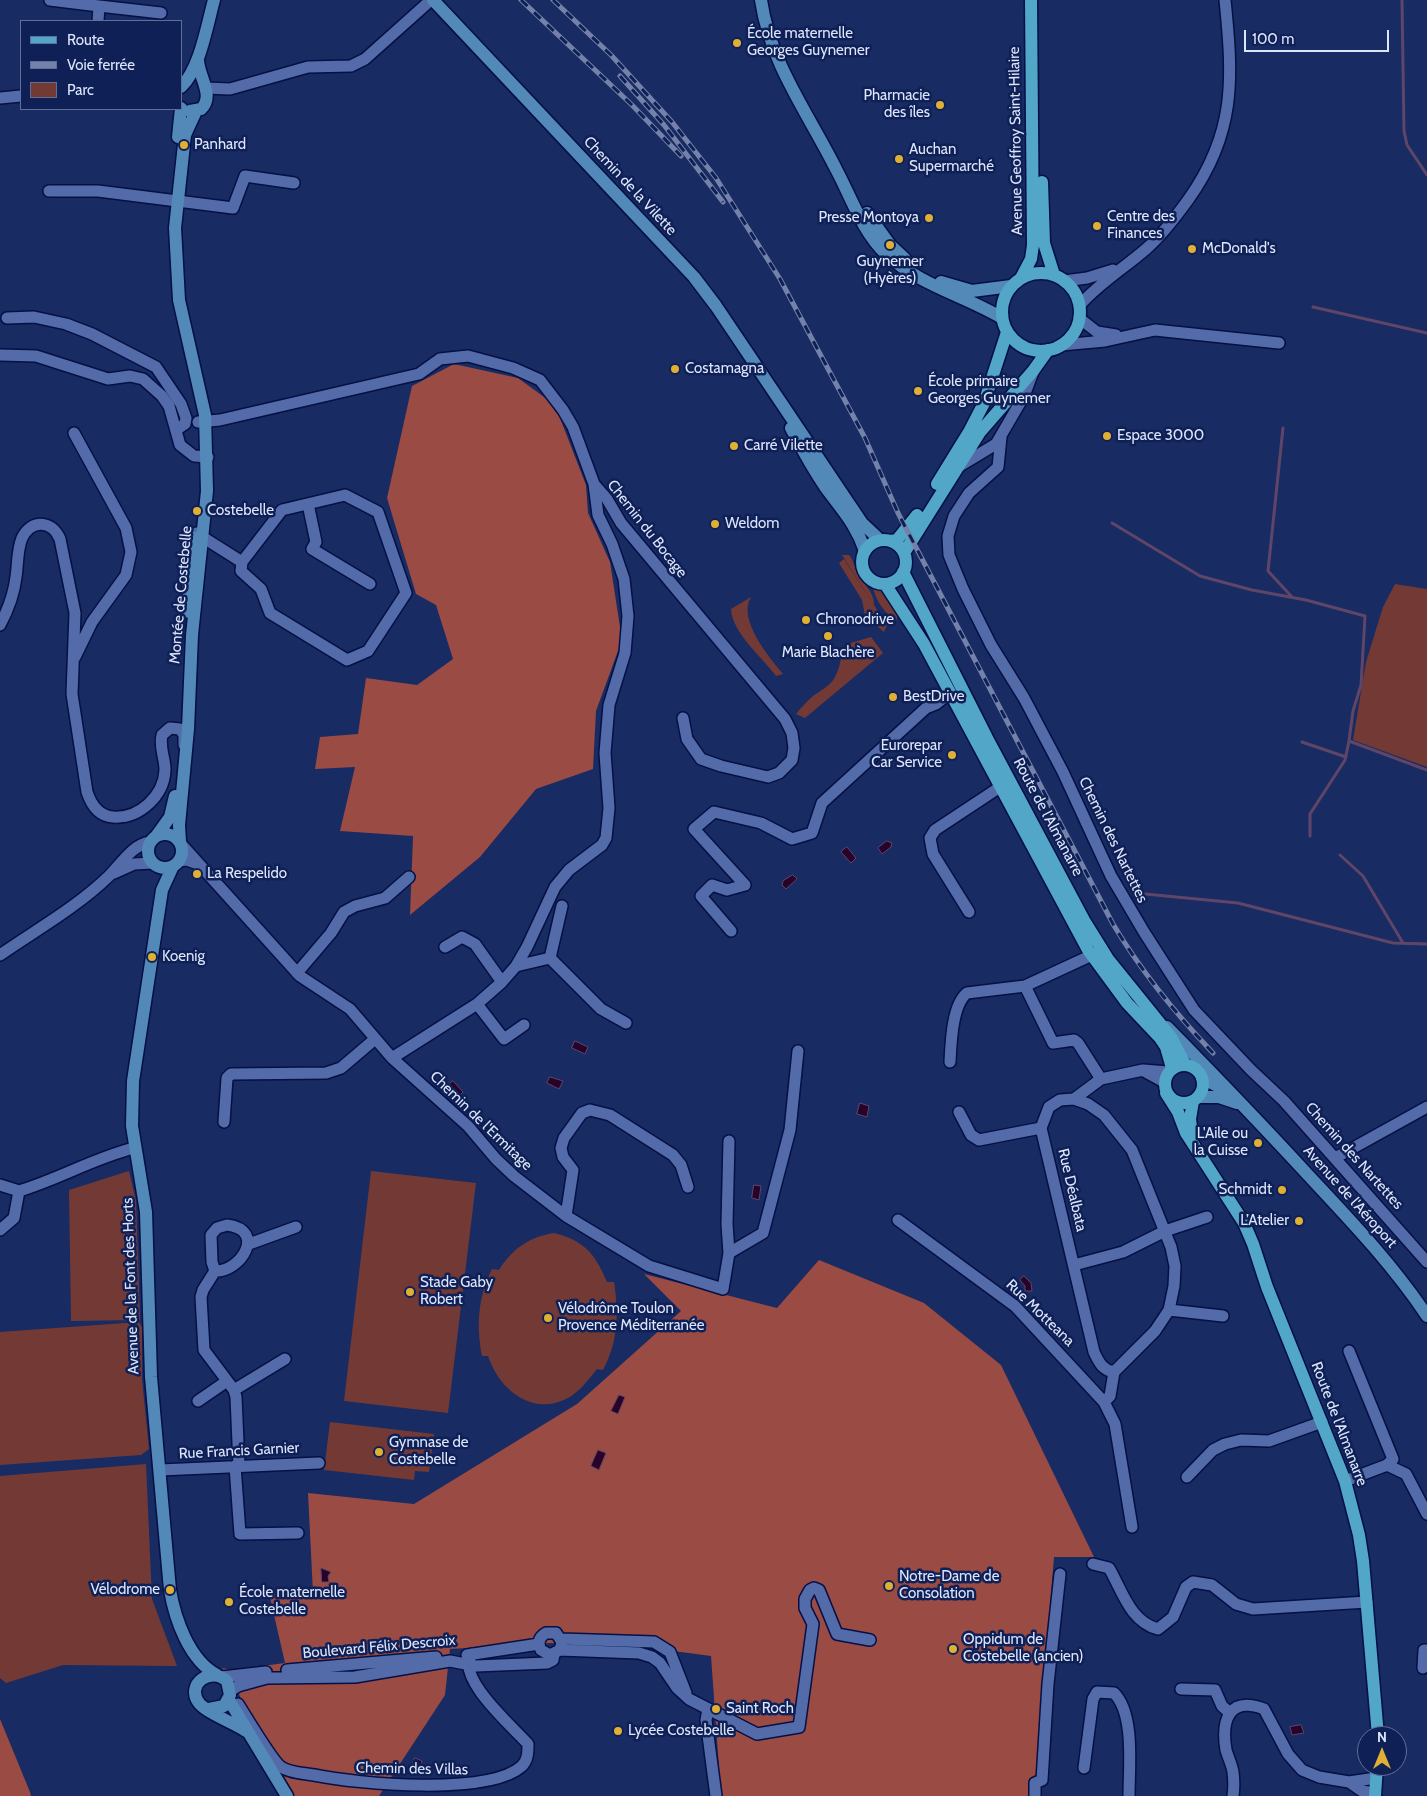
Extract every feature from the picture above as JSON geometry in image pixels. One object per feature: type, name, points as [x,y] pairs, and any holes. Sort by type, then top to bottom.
[{"type":"main road","name":"Montée de Costebelle","points":[[183,85],[197,58],[214,0]]},
{"type":"main road","name":"Chemin de la Vilette","points":[[432,0],[694,277],[716,306],[784,410],[797,425],[862,523],[885,541]]},
{"type":"main road","points":[[761,0],[772,48],[871,236],[886,253],[928,283],[1002,318]]},
{"type":"main road","name":"Avenue Geoffroy Saint-Hilaire","points":[[1016,282],[1031,259],[1033,245],[1031,0]]},
{"type":"main road","name":"Avenue Geoffroy Saint-Hilaire","points":[[1039,0],[1043,235],[1045,250],[1059,278]]},
{"type":"main road","name":"Montée de Costebelle","points":[[174,199],[185,134],[208,96],[199,74],[197,58]]},
{"type":"main road","name":"Montée de Costebelle","points":[[183,85],[195,81],[205,87]]},
{"type":"main road","name":"Montée de Costebelle","points":[[182,107],[190,111],[201,108]]},
{"type":"main road","name":"Montée de Costebelle","points":[[181,110],[174,199],[174,228],[180,300],[202,422],[204,457],[192,635],[188,729],[179,826],[181,843]]},
{"type":"main road","points":[[836,168],[890,245],[913,266],[933,279],[950,286],[972,291],[1016,282],[1043,273],[1059,278],[1077,296],[1079,312],[1073,333],[1061,345],[1048,350],[1036,351],[1025,348],[1007,332],[1002,318],[1003,301],[1016,282]]},
{"type":"main road","points":[[885,541],[901,548],[906,563],[903,572],[896,580],[885,584],[873,581],[864,572],[862,559],[865,551],[874,542],[885,541],[896,540],[910,526],[969,432],[984,403],[1007,332]]},
{"type":"main road","points":[[904,553],[980,432],[1034,371],[1048,350]]},
{"type":"main road","name":"Chemin de la Vilette","points":[[784,410],[798,444],[827,490],[850,519],[865,551]]},
{"type":"main road","name":"Montée de Costebelle","points":[[154,839],[170,817],[174,803],[189,627],[188,578],[199,534]]},
{"type":"main road","name":"Route de l'Almanarre","points":[[903,572],[984,732],[1085,922],[1108,960],[1171,1037],[1185,1064]]},
{"type":"main road","name":"Route de l'Almanarre","points":[[885,584],[924,644],[1092,955],[1127,1003],[1166,1047],[1168,1079],[1186,1133],[1244,1223],[1267,1288],[1345,1481],[1359,1535],[1367,1602],[1377,1726]]},
{"type":"main road","points":[[170,834],[181,843],[182,855],[176,864],[161,868],[154,863],[148,853],[154,839],[170,834]]},
{"type":"main road","name":"Avenue de la Font des Horts","points":[[154,863],[162,890]]},
{"type":"main road","name":"Avenue de la Font des Horts","points":[[176,864],[162,890],[133,1081],[132,1126],[134,1148],[146,1212],[151,1377],[171,1596],[178,1624],[184,1638],[210,1670],[219,1676]]},
{"type":"main road","name":"Avenue de l'Aéroport","points":[[1146,1006],[1230,1094],[1272,1134],[1404,1282],[1427,1316]]},
{"type":"main road","points":[[1185,1064],[1197,1070],[1202,1078],[1203,1088],[1196,1099],[1187,1103],[1175,1102],[1168,1079],[1185,1064]]},
{"type":"main road","name":"Avenue de l'Aéroport","points":[[1202,1078],[1230,1094]]},
{"type":"main road","name":"Avenue de l'Aéroport","points":[[1196,1099],[1219,1097],[1242,1105]]},
{"type":"main road","name":"Route de l'Almanarre","points":[[1195,1145],[1190,1119],[1196,1099]]},
{"type":"main road","name":"Avenue de la Font des Horts","points":[[192,1649],[199,1670],[199,1681]]},
{"type":"main road","points":[[246,1731],[197,1700],[195,1690],[199,1681],[205,1676],[219,1676],[227,1681],[230,1695],[246,1731],[287,1796]]},
{"type":"main road","points":[[209,1709],[220,1708],[230,1695]]},
{"type":"main road","points":[[1375,1794],[1376,1776]]},
{"type":"street","points":[[50,0],[161,13]]},
{"type":"street","points":[[201,108],[230,89],[308,67],[351,66],[365,59],[432,0]]},
{"type":"street","points":[[1122,336],[1097,332],[1079,312],[1093,290],[1146,250],[1172,222],[1199,185],[1216,155],[1226,121],[1230,83],[1229,38],[1225,0]]},
{"type":"street","points":[[98,20],[99,6]]},
{"type":"street","points":[[205,87],[230,89]]},
{"type":"street","points":[[0,98],[20,96]]},
{"type":"street","points":[[50,191],[98,191],[234,208],[245,176],[294,183]]},
{"type":"street","points":[[1059,278],[1087,278],[1120,268]]},
{"type":"street","points":[[7,318],[34,318],[66,324],[92,334],[156,367],[176,397],[186,418],[185,424],[176,430]]},
{"type":"street","points":[[1061,345],[1104,341],[1141,331],[1170,330],[1279,343]]},
{"type":"street","points":[[0,355],[36,356],[108,379],[130,376],[143,379],[162,396],[169,406],[180,445],[191,454],[204,457]]},
{"type":"street","name":"Chemin du Bocage","points":[[202,422],[419,374],[440,359],[468,356],[513,368],[540,380],[563,410],[573,427],[594,484],[607,499],[621,523],[785,719],[792,733],[794,748],[792,760],[779,773],[768,777],[722,766],[701,758],[687,739],[683,718]]},
{"type":"street","points":[[958,467],[987,451],[1001,437],[1024,396],[1034,371]]},
{"type":"street","points":[[74,433],[126,528],[131,552],[126,575],[92,622],[74,661]]},
{"type":"street","points":[[1000,460],[1001,437]]},
{"type":"street","points":[[987,451],[994,453],[1000,460]]},
{"type":"street","name":"Chemin des Nartettes","points":[[1000,460],[996,470],[965,498],[949,530],[949,555],[963,589],[991,645],[1024,698],[1063,772],[1115,883],[1183,994],[1206,1022],[1284,1101],[1427,1262]]},
{"type":"street","points":[[392,1058],[477,1004],[502,982],[516,966],[528,947],[555,887],[569,870],[602,845],[609,824],[604,753],[609,705],[625,654],[628,616],[624,579],[612,544],[598,516],[594,484]]},
{"type":"street","points":[[345,495],[378,512],[406,593],[368,651],[347,660],[270,613],[261,588],[241,571],[242,562],[282,510],[345,495]]},
{"type":"street","points":[[308,504],[316,542],[312,549],[370,584]]},
{"type":"street","points":[[0,625],[13,594],[22,539],[32,527],[44,523],[49,525],[57,532],[60,539],[75,613],[72,694],[87,792],[91,803],[103,815],[118,817],[133,814],[151,801],[161,788],[164,775],[160,748],[162,735],[170,728],[180,729],[185,740],[184,766]]},
{"type":"street","points":[[199,534],[242,562]]},
{"type":"street","points":[[731,931],[701,896],[712,885],[727,890],[745,885],[694,829],[714,812],[761,823],[792,839],[812,833],[822,803],[926,708],[936,704],[950,693]]},
{"type":"street","points":[[969,912],[933,854],[930,838],[935,830],[1000,787]]},
{"type":"street","points":[[0,955],[90,892],[110,875],[124,859],[154,839]]},
{"type":"street","name":"Chemin de l'Ermitage","points":[[181,843],[297,973],[350,1009],[392,1058],[468,1126],[496,1159],[566,1216],[649,1266],[722,1289],[729,1253]]},
{"type":"street","points":[[176,864],[187,860],[198,864]]},
{"type":"street","points":[[110,875],[134,864],[154,863]]},
{"type":"street","points":[[297,973],[331,933],[344,912],[355,906],[385,898],[409,877]]},
{"type":"street","points":[[550,958],[562,906]]},
{"type":"street","points":[[445,947],[462,937],[474,944],[502,982]]},
{"type":"street","points":[[950,1062],[951,1032],[962,997],[968,993],[1026,986],[1092,955]]},
{"type":"street","points":[[516,966],[550,958]]},
{"type":"street","points":[[550,958],[601,1010],[626,1023]]},
{"type":"street","points":[[1026,986],[1053,1043],[1074,1040],[1078,1043],[1101,1079]]},
{"type":"street","points":[[477,1004],[504,1039],[524,1025]]},
{"type":"street","points":[[224,1122],[227,1078],[231,1074],[326,1073],[341,1068],[375,1039]]},
{"type":"street","points":[[728,1141],[727,1224],[729,1253],[763,1233],[790,1130],[798,1051]]},
{"type":"street","points":[[1074,1099],[1101,1079],[1143,1070],[1168,1079]]},
{"type":"street","points":[[959,1112],[971,1135],[979,1140],[1042,1128],[1049,1107],[1060,1100],[1074,1099],[1088,1104],[1104,1116],[1132,1150],[1171,1247],[1175,1266],[1174,1286],[1169,1310],[1155,1331],[1114,1372],[1110,1396],[1104,1402]]},
{"type":"street","points":[[1335,1158],[1427,1107]]},
{"type":"street","points":[[566,1216],[573,1170],[563,1157],[561,1148],[564,1138],[582,1113],[590,1110],[610,1114],[673,1155],[681,1165],[688,1187]]},
{"type":"street","name":"Rue Déalbata","points":[[1042,1128],[1094,1352],[1100,1364],[1107,1371],[1114,1372]]},
{"type":"street","points":[[0,1185],[19,1191],[50,1182],[109,1155],[134,1148]]},
{"type":"street","points":[[0,1230],[14,1218],[19,1191]]},
{"type":"street","points":[[1074,1265],[1123,1252],[1165,1231],[1208,1217]]},
{"type":"street","name":"Rue Motteana","points":[[898,1220],[1015,1306],[1104,1402],[1117,1431],[1132,1527]]},
{"type":"street","points":[[215,1271],[221,1271],[232,1266],[245,1253],[249,1244],[246,1234],[238,1226],[228,1224],[217,1228],[211,1235],[210,1248],[215,1271],[203,1290],[201,1297],[204,1350],[236,1397],[240,1534],[298,1533]]},
{"type":"street","points":[[249,1244],[296,1227]]},
{"type":"street","points":[[1169,1310],[1223,1316]]},
{"type":"street","points":[[1345,1481],[1388,1465],[1393,1459],[1349,1351]]},
{"type":"street","points":[[198,1401],[285,1359]]},
{"type":"street","points":[[1187,1477],[1213,1450],[1224,1444],[1241,1440],[1269,1441],[1322,1422]]},
{"type":"street","name":"Rue Francis Garnier","points":[[160,1470],[319,1463]]},
{"type":"street","points":[[1388,1465],[1406,1474],[1427,1514]]},
{"type":"street","points":[[1093,1564],[1109,1568],[1137,1619],[1148,1626],[1158,1629],[1173,1617],[1186,1587],[1193,1582],[1204,1582],[1212,1585],[1236,1604],[1253,1608],[1367,1602]]},
{"type":"street","points":[[1035,1796],[1035,1783],[1042,1780],[1048,1684],[1060,1574]]},
{"type":"street","name":"Boulevard Félix Descroix","points":[[558,1647],[639,1653],[652,1657],[660,1663],[677,1688],[689,1699],[726,1716],[757,1734],[799,1727],[813,1624],[805,1608],[805,1599],[810,1590],[814,1588],[819,1590],[837,1634],[870,1640]]},
{"type":"street","name":"Boulevard Félix Descroix","points":[[219,1676],[470,1660],[539,1644],[543,1635],[549,1632],[556,1633],[558,1647],[553,1660],[547,1663],[470,1660],[450,1661],[355,1677],[267,1678],[238,1686],[230,1695]]},
{"type":"street","points":[[539,1644],[544,1653],[558,1647]]},
{"type":"street","points":[[1423,1668],[1424,1650],[1427,1650]]},
{"type":"street","name":"Chemin des Villas","points":[[230,1695],[281,1768],[352,1783],[383,1786],[466,1786],[499,1778],[521,1768],[526,1761],[528,1753],[528,1744],[485,1700],[474,1681],[470,1660]]},
{"type":"street","points":[[1181,1689],[1215,1690],[1222,1706],[1230,1713]]},
{"type":"street","points":[[1084,1768],[1093,1699],[1097,1692],[1114,1693],[1124,1706],[1128,1730],[1129,1796]]},
{"type":"street","points":[[1234,1795],[1233,1773],[1224,1734],[1227,1718],[1230,1713],[1239,1706],[1246,1705],[1264,1709],[1288,1754],[1302,1770],[1319,1777],[1349,1782],[1362,1791],[1375,1794]]},
{"type":"street","points":[[708,1709],[706,1720],[716,1796]]},
{"type":"street","points":[[1349,1782],[1365,1776]]},
{"type":"green space","points":[[842,555],[849,555],[851,557],[857,573],[874,600],[874,605]]},
{"type":"green space","points":[[844,559],[887,625],[884,632],[865,616],[862,600],[839,563]]},
{"type":"green space","points":[[872,584],[884,588],[899,612],[896,621],[880,605]]},
{"type":"green space","points":[[1395,584],[1427,589],[1427,767],[1353,740],[1366,662],[1383,607]]},
{"type":"green space","points":[[751,597],[748,606],[748,616],[751,627],[763,648],[783,674],[776,676],[742,636],[733,618],[731,609]]},
{"type":"green space","points":[[871,637],[883,653],[805,718],[796,714],[811,698],[835,678],[841,659],[855,650],[847,644]]},
{"type":"green space","points":[[129,1171],[136,1201],[140,1320],[71,1321],[69,1190]]},
{"type":"green space","name":"Stade Gaby Robert","points":[[371,1171],[476,1183],[448,1413],[344,1401]]},
{"type":"green space","name":"Vélodrôme Toulon Provence Méditerranée","points":[[554,1233],[574,1240],[588,1250],[607,1282],[614,1282],[617,1317],[612,1349],[603,1370],[597,1369],[583,1386],[566,1399],[541,1404],[529,1402],[508,1389],[493,1368],[488,1356],[482,1356],[479,1311],[487,1280],[492,1269],[499,1270],[522,1245]]},
{"type":"green space","points":[[139,1322],[142,1327],[142,1379],[149,1449],[141,1455],[0,1465],[0,1332]]},
{"type":"green space","name":"Gymnase de Costebelle","points":[[330,1422],[434,1434],[429,1472],[415,1471],[414,1480],[324,1470]]},
{"type":"green space","points":[[146,1464],[152,1599],[177,1666],[63,1665],[6,1683],[0,1678],[0,1476]]},
{"type":"shaded area","points":[[454,364],[518,378],[555,405],[586,485],[588,513],[610,562],[622,640],[596,711],[593,769],[536,789],[480,857],[410,915],[413,836],[340,831],[355,767],[315,769],[320,737],[358,734],[366,678],[417,685],[453,659],[436,605],[416,594],[387,498],[412,386]]},
{"type":"shaded area","points":[[887,841],[892,843],[891,847],[882,854],[878,848]]},
{"type":"shaded area","points":[[847,847],[856,858],[851,863],[841,852]]},
{"type":"shaded area","points":[[793,875],[797,879],[786,889],[782,885],[783,881]]},
{"type":"shaded area","points":[[575,1041],[588,1047],[585,1054],[572,1048]]},
{"type":"shaded area","points":[[550,1077],[563,1081],[559,1089],[547,1083]]},
{"type":"shaded area","points":[[453,1081],[463,1092],[457,1098],[447,1086]]},
{"type":"shaded area","points":[[860,1103],[869,1106],[867,1117],[857,1114]]},
{"type":"shaded area","points":[[754,1185],[761,1186],[759,1200],[752,1198]]},
{"type":"shaded area","points":[[819,1260],[924,1303],[1001,1365],[1094,1557],[1054,1557],[1035,1796],[721,1796],[711,1656],[643,1647],[551,1643],[450,1649],[445,1695],[379,1796],[280,1796],[237,1689],[222,1668],[232,1670],[285,1663],[269,1593],[313,1593],[308,1493],[414,1504],[577,1404],[681,1311],[644,1274],[777,1308]]},
{"type":"shaded area","points":[[1024,1276],[1031,1283],[1032,1291],[1025,1291],[1025,1286],[1020,1280]]},
{"type":"shaded area","points":[[619,1395],[625,1397],[618,1414],[611,1411]]},
{"type":"shaded area","points":[[598,1450],[606,1453],[599,1470],[591,1466]]},
{"type":"shaded area","points":[[321,1568],[331,1572],[328,1576],[329,1582],[322,1582]]},
{"type":"shaded area","points":[[0,1719],[30,1792],[31,1796],[0,1796]]},
{"type":"shaded area","points":[[1301,1725],[1304,1733],[1292,1735],[1290,1727]]},
{"type":"shaded area","points":[[415,1758],[422,1761],[417,1774],[410,1771]]},
{"type":"waterway","points":[[1402,0],[1404,131],[1407,145],[1427,175]]},
{"type":"waterway","points":[[1313,307],[1427,333]]},
{"type":"waterway","points":[[1283,428],[1268,571],[1292,597]]},
{"type":"waterway","points":[[1112,523],[1200,576],[1252,590],[1306,600],[1365,616],[1361,685],[1353,711],[1349,741],[1427,770]]},
{"type":"waterway","points":[[1310,836],[1310,814],[1345,760],[1349,741]]},
{"type":"waterway","points":[[1302,742],[1346,757]]},
{"type":"waterway","points":[[1340,855],[1363,876],[1403,943]]},
{"type":"waterway","points":[[1135,893],[1238,903],[1393,943],[1427,944]]},
{"type":"railway","points":[[521,0],[632,105],[681,156]]},
{"type":"railway","points":[[553,0],[611,55],[672,122],[716,178],[780,279],[865,438],[898,513],[1113,924],[1159,991],[1213,1053]]},
{"type":"railway","points":[[620,76],[664,125],[723,202]]},
{"type":"place","name":"École maternelle Georges Guynemer","points":[[737,43]]},
{"type":"place","name":"Pharmacie des îles","points":[[940,105]]},
{"type":"place","name":"Panhard","points":[[184,145]]},
{"type":"place","name":"Auchan Supermarché","points":[[899,159]]},
{"type":"place","name":"Presse Montoya","points":[[929,218]]},
{"type":"place","name":"Centre des Finances","points":[[1097,226]]},
{"type":"place","name":"Guynemer (Hyères)","points":[[890,245]]},
{"type":"place","name":"McDonald's","points":[[1192,249]]},
{"type":"place","name":"Costamagna","points":[[675,369]]},
{"type":"place","name":"École primaire Georges Guynemer","points":[[918,391]]},
{"type":"place","name":"Espace 3000","points":[[1107,436]]},
{"type":"place","name":"Carré Vilette","points":[[734,446]]},
{"type":"place","name":"Costebelle","points":[[197,511]]},
{"type":"place","name":"Weldom","points":[[715,524]]},
{"type":"place","name":"Chronodrive","points":[[806,620]]},
{"type":"place","name":"Marie Blachère","points":[[828,636]]},
{"type":"place","name":"BestDrive","points":[[893,697]]},
{"type":"place","name":"Eurorepar Car Service","points":[[952,755]]},
{"type":"place","name":"La Respelido","points":[[197,874]]},
{"type":"place","name":"Koenig","points":[[152,957]]},
{"type":"place","name":"L'Aile ou la Cuisse","points":[[1258,1143]]},
{"type":"place","name":"Schmidt","points":[[1282,1190]]},
{"type":"place","name":"L’Atelier","points":[[1299,1221]]},
{"type":"place","name":"Stade Gaby Robert","points":[[410,1292]]},
{"type":"place","name":"Vélodrôme Toulon Provence Méditerranée","points":[[548,1318]]},
{"type":"place","name":"Gymnase de Costebelle","points":[[379,1452]]},
{"type":"place","name":"Notre-Dame de Consolation","points":[[889,1586]]},
{"type":"place","name":"Vélodrome","points":[[170,1590]]},
{"type":"place","name":"École maternelle Costebelle","points":[[229,1602]]},
{"type":"place","name":"Oppidum de Costebelle (ancien)","points":[[953,1649]]},
{"type":"place","name":"Saint Roch","points":[[716,1709]]},
{"type":"place","name":"Lycée Costebelle","points":[[618,1731]]}]
